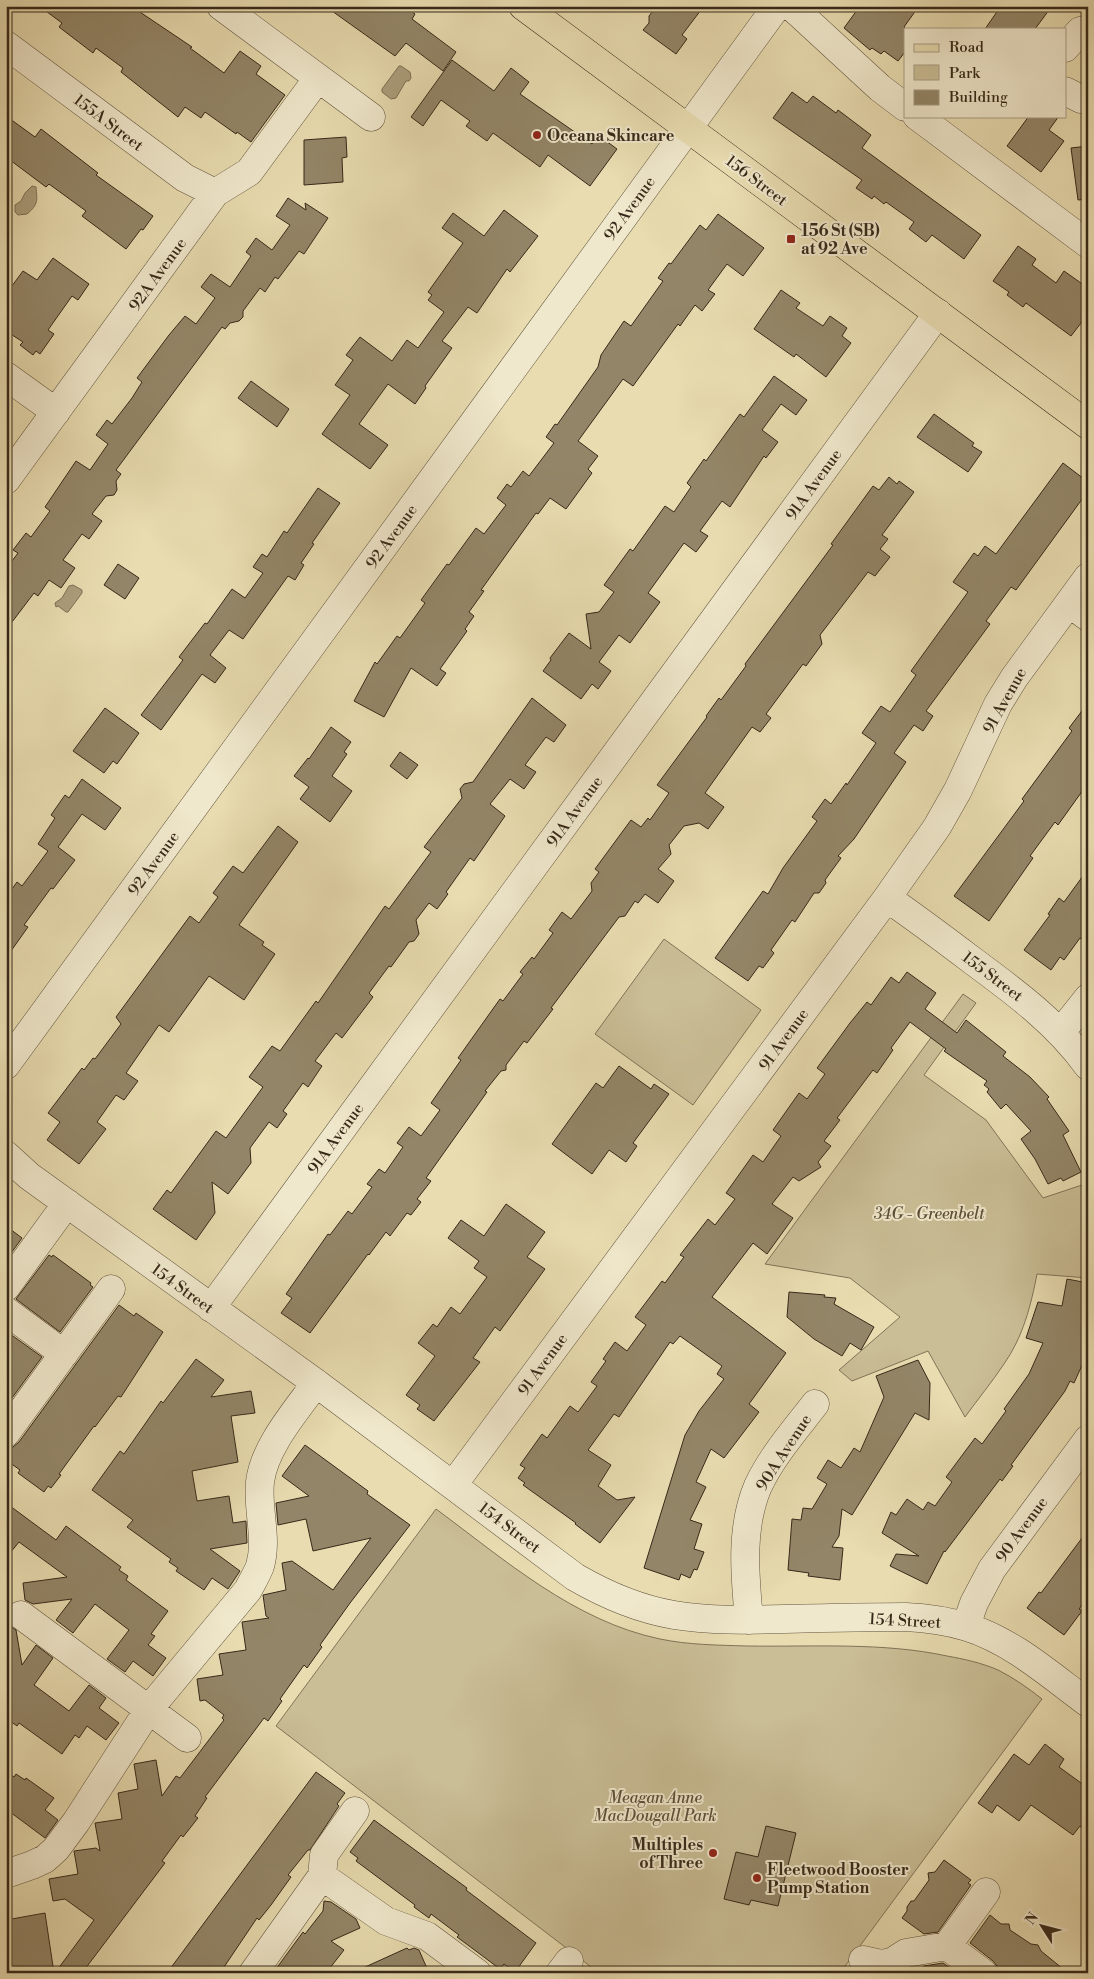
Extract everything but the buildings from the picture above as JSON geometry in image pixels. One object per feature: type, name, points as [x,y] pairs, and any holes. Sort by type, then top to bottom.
[{"type":"main road","name":"156 Street","points":[[523,6],[1088,425]]},
{"type":"street","points":[[221,6],[371,117]]},
{"type":"street","name":"92 Avenue","points":[[6,1065],[777,6]]},
{"type":"street","points":[[791,6],[880,88],[904,107]]},
{"type":"street","points":[[1066,47],[1080,31],[1088,29]]},
{"type":"street","name":"155A Street","points":[[6,45],[185,178],[215,193]]},
{"type":"street","name":"92A Avenue","points":[[6,480],[215,193],[249,172],[318,78]]},
{"type":"street","points":[[1066,92],[1081,99],[1088,97]]},
{"type":"street","points":[[920,118],[1088,244]]},
{"type":"street","name":"91A Avenue","points":[[211,1308],[938,313]]},
{"type":"street","points":[[6,376],[56,412]]},
{"type":"street","name":"91 Avenue","points":[[453,1485],[887,898],[937,827],[958,790],[998,704],[1014,678],[1078,610],[1088,577]]},
{"type":"street","name":"155 Street","points":[[887,898],[989,972],[1039,1012],[1061,1032],[1088,1066]]},
{"type":"street","points":[[1061,1032],[1088,998]]},
{"type":"street","name":"154 Street","points":[[6,1155],[29,1176],[316,1383],[576,1577],[611,1596],[629,1603],[674,1615],[749,1620],[906,1617],[926,1618],[966,1626],[1016,1651],[1088,1703]]},
{"type":"street","points":[[6,1288],[67,1203]]},
{"type":"street","points":[[6,1433],[112,1289]]},
{"type":"street","points":[[6,1311],[64,1354]]},
{"type":"street","points":[[6,1874],[45,1859],[56,1849],[76,1822],[148,1710],[242,1598],[254,1578],[262,1557],[263,1535],[260,1493],[262,1472],[282,1431],[316,1383]]},
{"type":"street","name":"90A Avenue","points":[[749,1620],[745,1580],[746,1537],[750,1510],[764,1476],[815,1404]]},
{"type":"street","name":"90 Avenue","points":[[966,1626],[974,1603],[992,1569],[1088,1439]]},
{"type":"street","points":[[21,1615],[187,1738]]},
{"type":"street","points":[[253,1973],[322,1876],[324,1854],[355,1811]]},
{"type":"street","points":[[322,1876],[386,1921],[427,1936],[477,1973]]},
{"type":"street","points":[[862,1960],[881,1964],[892,1962],[906,1954],[947,1946],[986,1892]]},
{"type":"street","points":[[947,1946],[983,1973]]},
{"type":"green space","points":[[664,939],[761,1010],[693,1105],[595,1034]]},
{"type":"green space","name":"34G - Greenbelt","points":[[963,994],[976,1003],[924,1075],[986,1120],[1043,1198],[1088,1183],[1088,1278],[1037,1274],[1029,1309],[1011,1354],[965,1417],[928,1351],[852,1381],[839,1370],[900,1317],[850,1278],[765,1264]]},
{"type":"green space","name":"Meagan Anne MacDougall Park","points":[[436,1509],[542,1586],[598,1618],[629,1630],[660,1639],[703,1644],[873,1647],[922,1652],[966,1660],[992,1668],[1004,1673],[1042,1699],[840,1973],[599,1973],[276,1726]]},
{"type":"shaded area","points":[[399,66],[410,72],[411,78],[409,81],[406,81],[396,98],[391,99],[382,92],[382,89]]},
{"type":"shaded area","points":[[32,186],[36,187],[37,199],[35,204],[27,214],[18,215],[15,212],[15,205],[21,201],[25,193]]},
{"type":"shaded area","points":[[73,585],[82,590],[82,593],[68,612],[66,612],[58,606],[56,607],[55,603],[62,598],[69,586]]},
{"type":"place","name":"Oceana Skincare","points":[[537,135]]},
{"type":"place","name":"156 St (SB) at 92 Ave","points":[[791,239]]},
{"type":"place","name":"Multiples of Three","points":[[713,1853]]},
{"type":"place","name":"Fleetwood Booster Pump Station","points":[[757,1878]]}]
